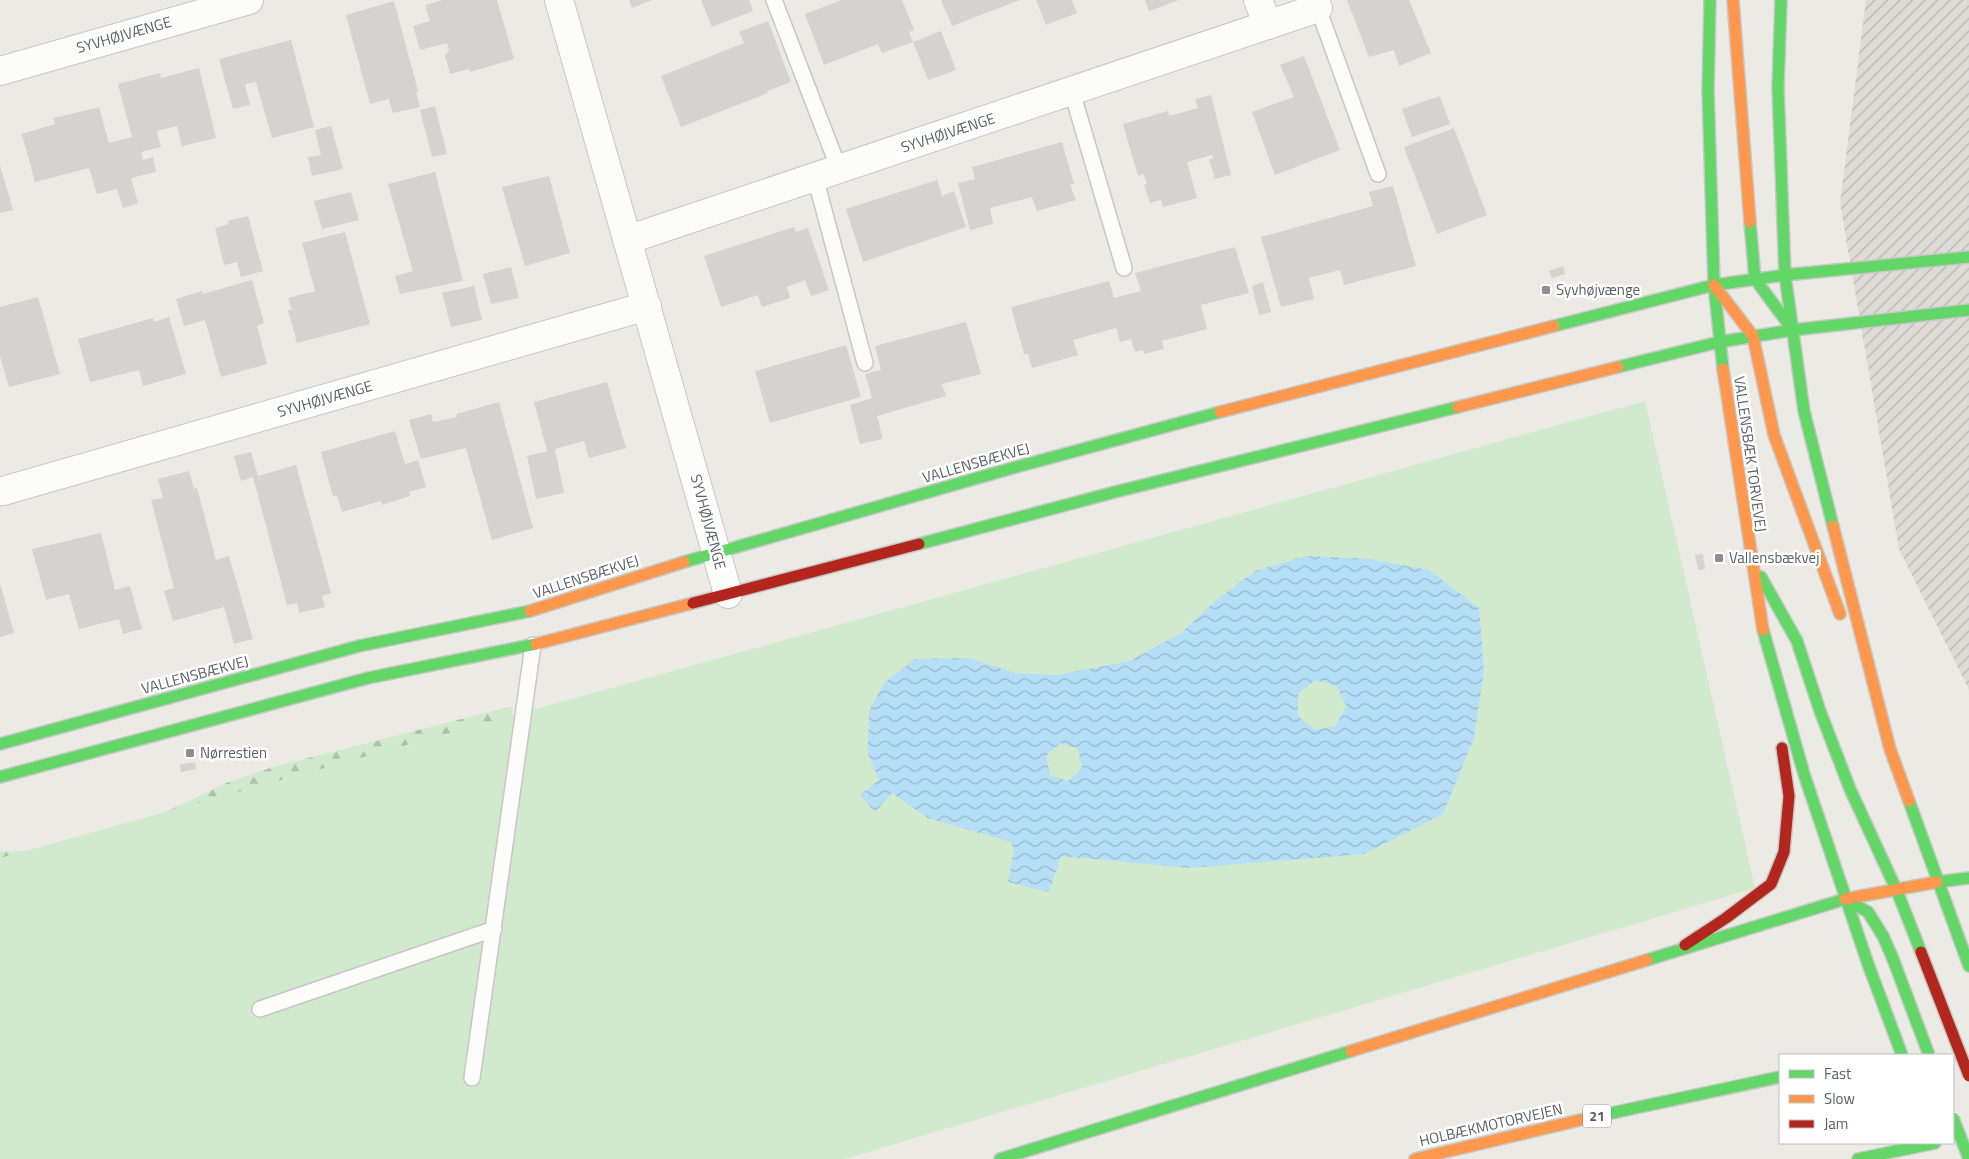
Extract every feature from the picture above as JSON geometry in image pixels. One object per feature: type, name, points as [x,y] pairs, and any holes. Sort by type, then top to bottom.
[{"type":"main road","name":"VALLENSBÆK TORVEVEJ","points":[[1710,0],[1708,90],[1714,285],[1719,342],[1764,633],[1804,774],[1845,899],[1902,1054]]},
{"type":"main road","points":[[1733,0],[1755,279],[1793,330]]},
{"type":"main road","points":[[1781,0],[1778,88],[1786,275],[1804,411],[1890,749]]},
{"type":"main road","name":"VALLENSBÆKVEJ","points":[[0,744],[360,646],[523,613],[716,552],[1009,469],[1342,380],[1714,285],[1786,275],[1969,257]]},
{"type":"main road","points":[[1714,285],[1753,336],[1774,435],[1846,629]]},
{"type":"main road","points":[[0,777],[368,678],[533,645],[1115,492],[1719,342],[1793,330],[1969,310]]},
{"type":"main road","points":[[1751,558],[1797,641],[1820,711],[1850,789],[1897,891],[1969,1076]]},
{"type":"main road","points":[[1676,952],[1771,884],[1784,852],[1789,796],[1764,633]]},
{"type":"main road","points":[[1852,647],[1969,966]]},
{"type":"main road","points":[[1000,1159],[1845,899],[1969,878]]},
{"type":"main road","points":[[1845,899],[1868,912],[1883,936],[1935,1049]]},
{"type":"main road","points":[[1898,1054],[1935,1049],[1969,1039]]},
{"type":"main road","name":"HOLBÆKMOTORVEJEN","points":[[1415,1159],[1652,1103],[1779,1077]]},
{"type":"main road","points":[[1954,1121],[1968,1159]]},
{"type":"main road","points":[[1954,1139],[1969,1136]]},
{"type":"main road","points":[[1858,1159],[1937,1145]]},
{"type":"street","name":"SYVHØJVÆNGE","points":[[0,71],[249,0]]},
{"type":"street","name":"SYVHØJVÆNGE","points":[[559,0],[728,594]]},
{"type":"street","name":"SYVHØJVÆNGE","points":[[627,240],[1072,92],[1263,12],[1318,8]]},
{"type":"street","name":"SYVHØJVÆNGE","points":[[3,491],[647,306]]},
{"type":"lane","points":[[774,0],[827,173],[865,362]]},
{"type":"lane","points":[[1318,8],[1378,174]]},
{"type":"lane","points":[[1072,92],[1124,268]]},
{"type":"lane","points":[[472,1078],[533,645]]},
{"type":"lane","points":[[260,1009],[494,929]]},
{"type":"shaded area","points":[[1866,0],[1969,0],[1969,690],[1899,549],[1840,203]]},
{"type":"green space","points":[[1645,401],[1755,888],[844,1159],[0,1159],[0,858]]},
{"type":"green space","points":[[513,706],[511,725],[0,875],[0,852],[41,850],[142,823],[226,783],[273,767]]},
{"type":"water","points":[[1306,556],[1370,559],[1429,570],[1479,608],[1484,670],[1474,738],[1443,814],[1364,854],[1189,868],[1061,856],[1049,892],[1008,882],[1014,850],[1011,842],[928,818],[892,793],[875,812],[860,795],[879,780],[868,754],[869,711],[885,682],[915,659],[968,658],[1016,673],[1057,675],[1130,661],[1181,633],[1215,601],[1255,571]],"holes":[[[1315,680],[1337,686],[1346,706],[1336,726],[1315,730],[1298,716],[1298,694]],[[1060,743],[1078,749],[1082,768],[1068,781],[1050,775],[1046,756]]]},
{"type":"building","points":[[443,0],[497,0],[514,59],[470,72],[469,69],[450,74],[445,56],[449,50],[447,43],[420,50],[413,26],[430,21],[425,5]]},
{"type":"building","points":[[629,0],[652,0],[632,8]]},
{"type":"building","points":[[701,0],[749,0],[753,11],[712,27]]},
{"type":"building","points":[[842,0],[902,0],[914,30],[909,32],[913,42],[882,53],[878,44],[824,65],[805,14]]},
{"type":"building","points":[[941,0],[1020,0],[952,26]]},
{"type":"building","points":[[1036,0],[1072,0],[1077,13],[1046,25]]},
{"type":"building","points":[[1145,0],[1179,0],[1149,11]]},
{"type":"building","points":[[1347,0],[1409,0],[1431,53],[1399,66],[1394,50],[1369,57]]},
{"type":"building","points":[[394,1],[418,91],[416,92],[420,107],[393,113],[389,99],[370,104],[346,15]]},
{"type":"building","points":[[768,21],[791,82],[681,127],[661,76],[744,43],[739,32]]},
{"type":"building","points":[[941,31],[956,70],[928,80],[913,42]]},
{"type":"building","points":[[291,40],[314,127],[272,138],[256,82],[245,84],[250,105],[233,109],[219,59]]},
{"type":"building","points":[[1304,56],[1340,150],[1275,175],[1252,112],[1294,97],[1280,65]]},
{"type":"building","points":[[199,68],[216,138],[182,146],[177,126],[157,131],[161,147],[141,152],[143,160],[153,157],[156,172],[131,178],[138,203],[123,208],[117,189],[97,194],[89,168],[35,182],[22,134],[55,124],[54,118],[99,107],[109,143],[132,137],[118,84],[160,73],[161,78]]},
{"type":"building","points":[[1211,95],[1231,175],[1215,179],[1209,159],[1213,159],[1212,155],[1187,162],[1197,198],[1163,207],[1161,200],[1150,203],[1144,185],[1147,184],[1143,174],[1138,176],[1123,124],[1168,111],[1169,116],[1198,108],[1195,99]]},
{"type":"building","points":[[1440,96],[1450,124],[1412,137],[1402,109]]},
{"type":"building","points":[[435,106],[447,154],[432,157],[420,110]]},
{"type":"building","points":[[331,126],[343,169],[312,176],[308,157],[321,155],[315,130]]},
{"type":"building","points":[[1454,128],[1487,215],[1437,234],[1404,147]]},
{"type":"building","points":[[1062,142],[1074,184],[1070,185],[1076,200],[1037,211],[1032,197],[990,208],[993,224],[970,230],[958,183],[975,179],[972,167]]},
{"type":"building","points":[[0,165],[13,210],[0,213]]},
{"type":"building","points":[[435,172],[463,281],[400,294],[395,276],[413,271],[388,184]]},
{"type":"building","points":[[549,176],[570,253],[525,266],[502,187]]},
{"type":"building","points":[[937,180],[942,196],[954,191],[966,227],[863,262],[846,209]]},
{"type":"building","points":[[1393,186],[1416,266],[1344,285],[1340,270],[1309,278],[1314,299],[1281,307],[1261,237],[1373,206],[1369,192]]},
{"type":"building","points":[[351,192],[359,220],[322,229],[314,201]]},
{"type":"building","points":[[248,216],[263,271],[241,277],[237,262],[224,265],[215,228],[229,224],[227,221]]},
{"type":"building","points":[[794,227],[796,232],[808,228],[829,290],[811,296],[805,280],[787,287],[790,298],[762,307],[758,295],[721,307],[704,256]]},
{"type":"building","points":[[345,232],[370,324],[297,343],[288,310],[292,310],[288,298],[315,291],[302,243]]},
{"type":"building","points":[[1235,247],[1249,293],[1201,305],[1207,329],[1162,341],[1164,349],[1144,354],[1143,350],[1135,352],[1131,339],[1120,342],[1116,328],[1073,340],[1078,355],[1032,368],[1028,354],[1024,354],[1011,307],[1109,281],[1114,298],[1141,291],[1135,273]]},
{"type":"building","points":[[1563,266],[1565,274],[1552,278],[1549,271]]},
{"type":"building","points":[[511,267],[519,298],[491,304],[483,274]]},
{"type":"building","points":[[252,280],[264,323],[257,326],[267,364],[221,377],[205,320],[184,326],[176,299],[202,291],[203,294]]},
{"type":"building","points":[[1263,282],[1271,312],[1259,315],[1252,286]]},
{"type":"building","points":[[474,286],[482,320],[451,327],[442,293]]},
{"type":"building","points":[[38,297],[60,374],[9,387],[0,356],[0,307]]},
{"type":"building","points":[[169,317],[186,374],[143,386],[139,370],[90,382],[78,339],[153,318],[154,322]]},
{"type":"building","points":[[966,322],[981,374],[942,384],[946,396],[877,416],[883,439],[860,444],[850,405],[872,398],[865,374],[881,370],[875,346]]},
{"type":"building","points":[[846,345],[861,397],[770,423],[755,371]]},
{"type":"building","points":[[607,382],[626,448],[589,458],[584,441],[555,449],[564,493],[536,499],[527,456],[547,451],[534,402]]},
{"type":"building","points":[[499,402],[533,528],[492,540],[466,448],[421,459],[409,420],[431,414],[433,422],[457,417],[456,414]]},
{"type":"building","points":[[395,431],[405,464],[418,460],[426,487],[409,492],[410,496],[382,505],[381,501],[342,512],[337,495],[333,496],[321,452]]},
{"type":"building","points":[[251,452],[258,476],[296,465],[331,593],[322,596],[325,607],[299,613],[297,603],[287,605],[253,477],[241,481],[234,456]]},
{"type":"building","points":[[189,471],[194,489],[197,488],[216,560],[229,556],[253,639],[234,644],[224,607],[173,621],[164,591],[174,588],[151,500],[163,498],[158,479]]},
{"type":"building","points":[[101,533],[115,590],[130,586],[142,629],[123,634],[119,619],[79,629],[69,594],[46,600],[32,549]]},
{"type":"building","points":[[1703,554],[1705,569],[1698,570],[1695,555]]},
{"type":"building","points":[[0,583],[14,633],[0,637]]},
{"type":"building","points":[[195,762],[196,769],[181,772],[180,765]]},
{"type":"traffic: fast","points":[[1710,0],[1708,90],[1714,285],[1723,369]]},
{"type":"traffic: fast","points":[[1781,0],[1778,88],[1785,275],[1804,411],[1833,526]]},
{"type":"traffic: fast","points":[[1750,222],[1755,279],[1792,329]]},
{"type":"traffic: fast","points":[[1554,326],[1714,285],[1785,275],[1969,257]]},
{"type":"traffic: fast","points":[[1618,367],[1719,342],[1793,330],[1969,310]]},
{"type":"traffic: fast","points":[[919,544],[1115,492],[1458,407]]},
{"type":"traffic: fast","points":[[684,562],[1009,469],[1220,412]]},
{"type":"traffic: fast","points":[[1761,577],[1797,641],[1820,711],[1850,789],[1897,891],[1921,952]]},
{"type":"traffic: fast","points":[[0,744],[359,646],[530,611]]},
{"type":"traffic: fast","points":[[1763,630],[1804,774],[1868,964]]},
{"type":"traffic: fast","points":[[0,777],[368,678],[536,644]]},
{"type":"traffic: fast","points":[[1909,801],[1969,966]]},
{"type":"traffic: fast","points":[[1937,882],[1969,878]]},
{"type":"traffic: fast","points":[[1845,899],[1868,912],[1883,936],[1893,959]]},
{"type":"traffic: fast","points":[[1647,960],[1845,899]]},
{"type":"traffic: fast","points":[[1893,959],[1929,1054]]},
{"type":"traffic: fast","points":[[1868,964],[1902,1054]]},
{"type":"traffic: fast","points":[[1000,1159],[1351,1051]]},
{"type":"traffic: fast","points":[[1593,1117],[1779,1077]]},
{"type":"traffic: fast","points":[[1954,1121],[1969,1159]]},
{"type":"traffic: fast","points":[[1858,1159],[1930,1144]]},
{"type":"traffic: slow","points":[[1733,0],[1750,222]]},
{"type":"traffic: slow","points":[[1714,285],[1753,336],[1774,435],[1840,614]]},
{"type":"traffic: slow","points":[[1220,412],[1554,326]]},
{"type":"traffic: slow","points":[[1458,407],[1618,367]]},
{"type":"traffic: slow","points":[[1723,369],[1763,630]]},
{"type":"traffic: slow","points":[[1833,526],[1890,749],[1909,801]]},
{"type":"traffic: slow","points":[[530,611],[684,562]]},
{"type":"traffic: slow","points":[[536,644],[693,603]]},
{"type":"traffic: slow","points":[[1845,899],[1937,882]]},
{"type":"traffic: slow","points":[[1351,1051],[1647,960]]},
{"type":"traffic: slow","points":[[1415,1159],[1593,1117]]},
{"type":"traffic: jam","points":[[693,603],[919,544]]},
{"type":"traffic: jam","points":[[1685,945],[1726,918],[1771,884],[1784,852],[1789,796],[1782,748]]},
{"type":"traffic: jam","points":[[1921,952],[1969,1076]]},
{"type":"place","name":"Syvhøjvænge","points":[[1546,290]]},
{"type":"place","name":"Vallensbækvej","points":[[1719,558]]},
{"type":"place","name":"Nørrestien","points":[[190,753]]}]
